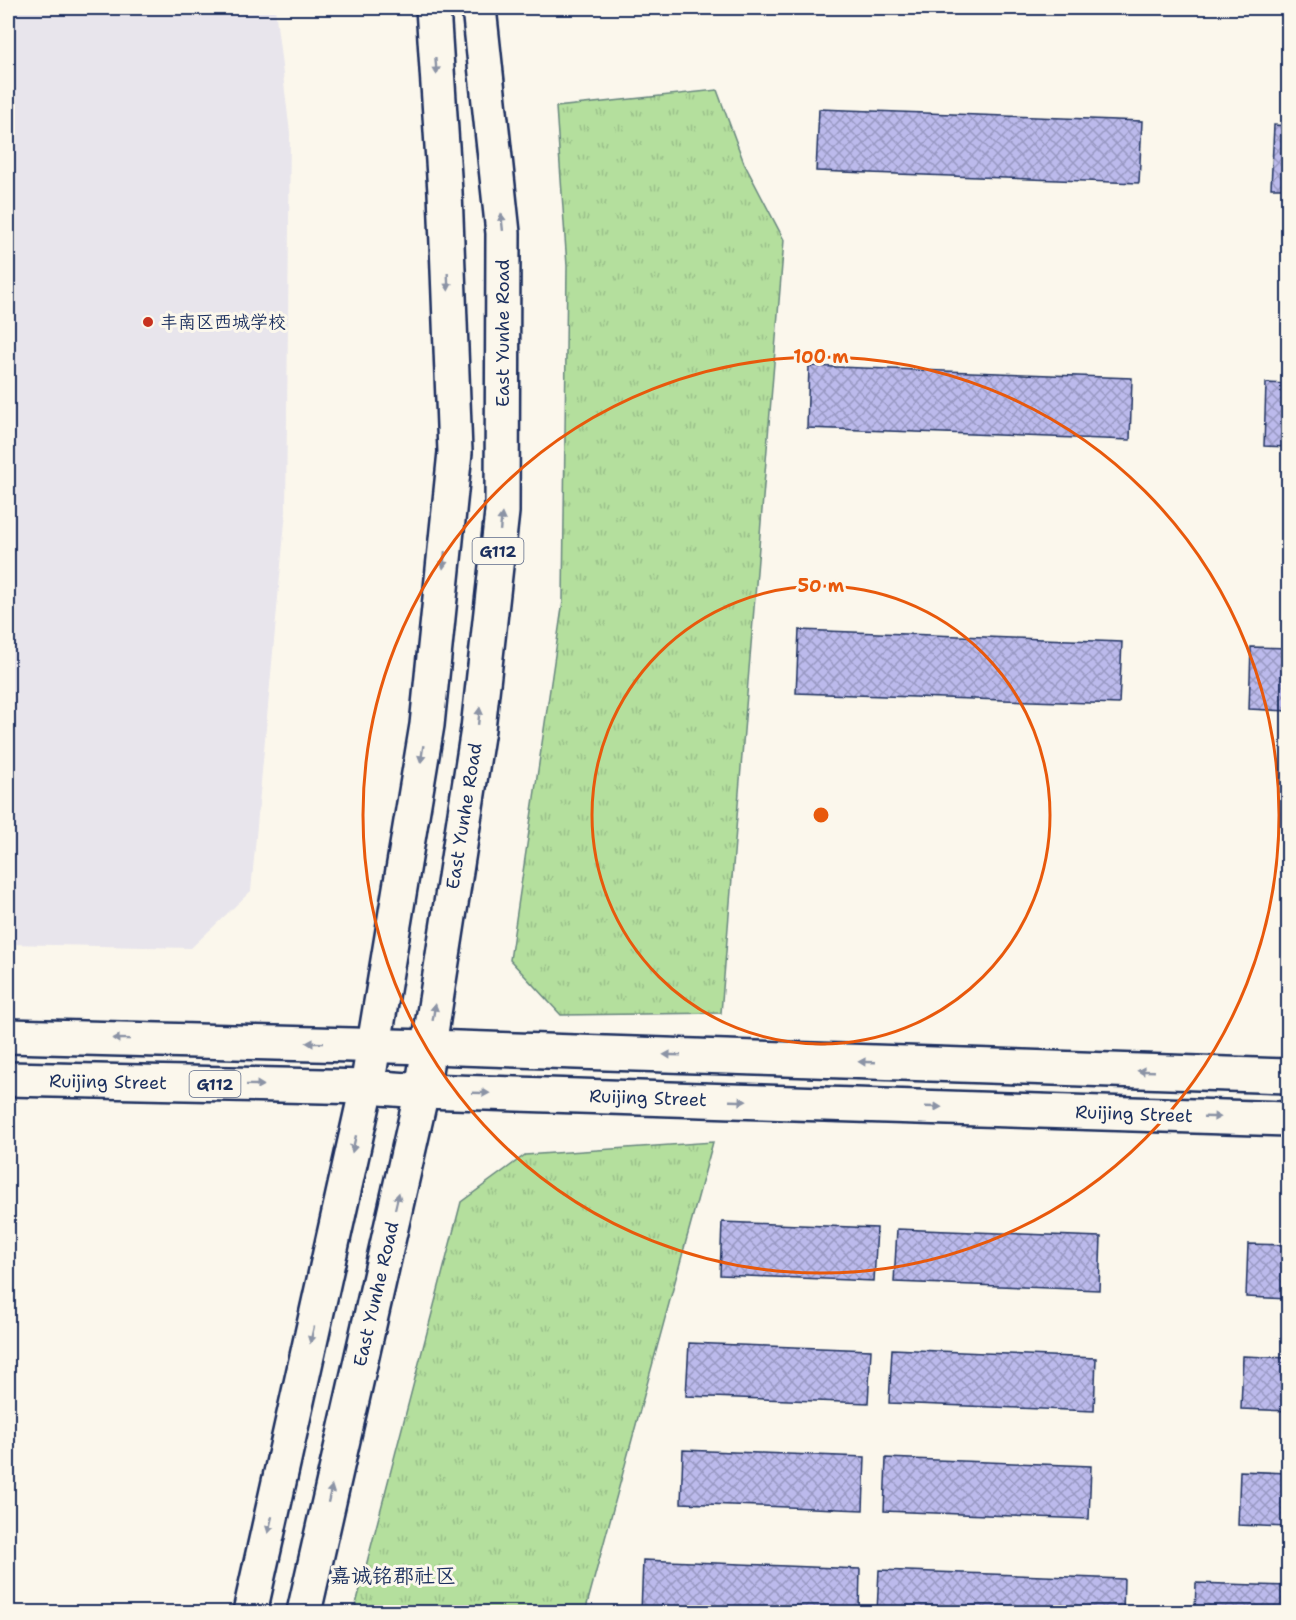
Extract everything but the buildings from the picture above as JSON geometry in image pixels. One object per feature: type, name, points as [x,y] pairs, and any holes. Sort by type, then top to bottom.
[{"type":"main road","name":"G112","points":[[374,1044],[427,725],[455,452],[445,192],[433,8]]},
{"type":"main road","name":"East Yunhe Road","points":[[304,1612],[422,1091],[478,729],[502,512],[503,233],[479,8]]},
{"type":"main road","points":[[8,1036],[374,1044],[1288,1076]]},
{"type":"main road","points":[[250,1612],[367,1087],[374,1044]]},
{"type":"main road","name":"Ruijing Street","points":[[8,1080],[367,1087],[422,1091],[1288,1119]]},
{"type":"shaded area","name":"丰南区西城学校","points":[[8,8],[275,8],[290,133],[286,511],[251,891],[191,948],[8,944]]},
{"type":"green space","points":[[717,90],[744,163],[784,240],[721,1013],[561,1015],[510,960],[563,601],[567,266],[556,107]]},
{"type":"green space","points":[[713,1142],[585,1612],[354,1612],[461,1202],[525,1155]]},
{"type":"place","name":"丰南区西城学校","points":[[148,322]]},
{"type":"district","name":"嘉诚铭郡社区","points":[[393,1576]]}]
